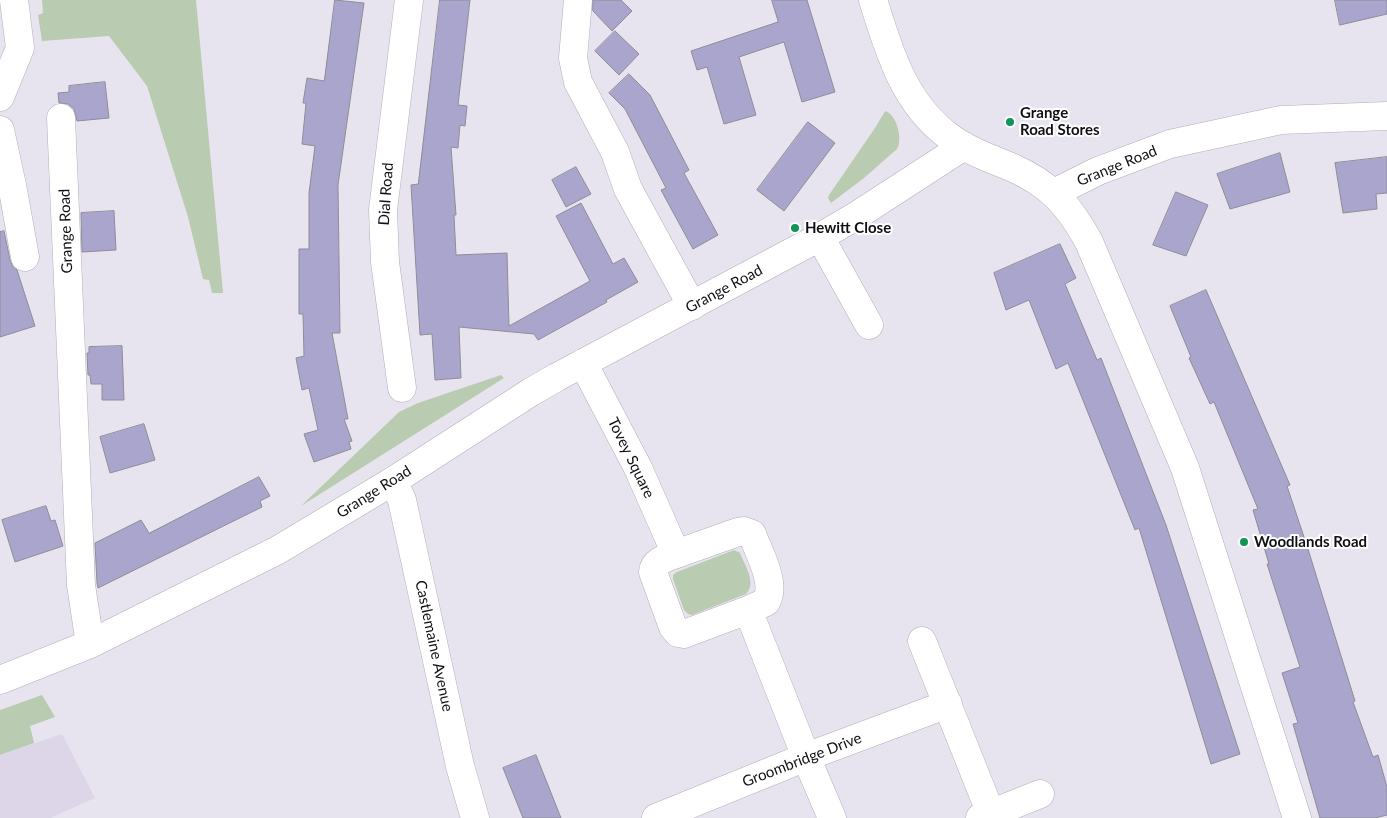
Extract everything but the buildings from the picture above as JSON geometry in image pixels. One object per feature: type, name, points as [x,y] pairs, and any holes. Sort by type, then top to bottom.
[{"type":"street","points":[[0,97],[20,48],[14,0]]},
{"type":"street","name":"Dial Road","points":[[402,388],[385,262],[383,210],[409,0]]},
{"type":"street","points":[[578,0],[573,58],[578,82],[613,149],[628,189],[692,306]]},
{"type":"street","points":[[873,0],[889,50],[901,79],[909,93],[935,125],[964,146],[1026,174],[1044,185],[1069,208],[1089,242],[1180,453],[1297,818]]},
{"type":"street","name":"Grange Road","points":[[1054,193],[1098,170],[1170,144],[1281,120],[1387,116]]},
{"type":"street","name":"Grange Road","points":[[61,118],[81,585],[90,644]]},
{"type":"street","points":[[0,130],[6,187],[25,257]]},
{"type":"street","name":"Grange Road","points":[[0,680],[90,644],[278,550],[393,481],[531,392],[820,237],[872,206],[964,146]]},
{"type":"street","points":[[820,237],[870,325]]},
{"type":"street","name":"Tovey Square","points":[[583,363],[638,468],[676,554]]},
{"type":"street","name":"Castlemaine Avenue","points":[[393,481],[402,500],[460,766],[468,816]]},
{"type":"street","points":[[738,532],[751,533],[770,582],[770,590],[766,602],[684,634],[678,633],[673,627],[652,572],[657,562],[676,554],[738,532]]},
{"type":"street","points":[[748,610],[832,818]]},
{"type":"street","points":[[922,641],[978,781],[985,816],[1040,794]]},
{"type":"street","name":"Groombridge Drive","points":[[661,817],[806,757],[948,704]]},
{"type":"shaded area","points":[[62,734],[95,798],[50,818],[0,818],[0,755]]},
{"type":"green space","points":[[42,0],[196,0],[223,293],[212,293],[209,280],[203,279],[188,217],[147,86],[109,36],[42,41],[38,15],[43,13]]},
{"type":"green space","points":[[886,111],[893,118],[898,128],[899,145],[897,149],[864,178],[831,203],[828,198],[829,195]]},
{"type":"green space","points":[[501,375],[504,378],[301,506],[399,412],[418,403]]},
{"type":"green space","points":[[734,550],[740,553],[749,574],[749,590],[746,594],[692,615],[688,614],[684,610],[673,575]]},
{"type":"green space","points":[[42,695],[55,717],[30,726],[34,743],[0,755],[0,710]]},
{"type":"place","name":"Grange Road Stores","points":[[1010,122]]},
{"type":"place","name":"Hewitt Close","points":[[795,228]]},
{"type":"place","name":"Woodlands Road","points":[[1244,542]]}]
